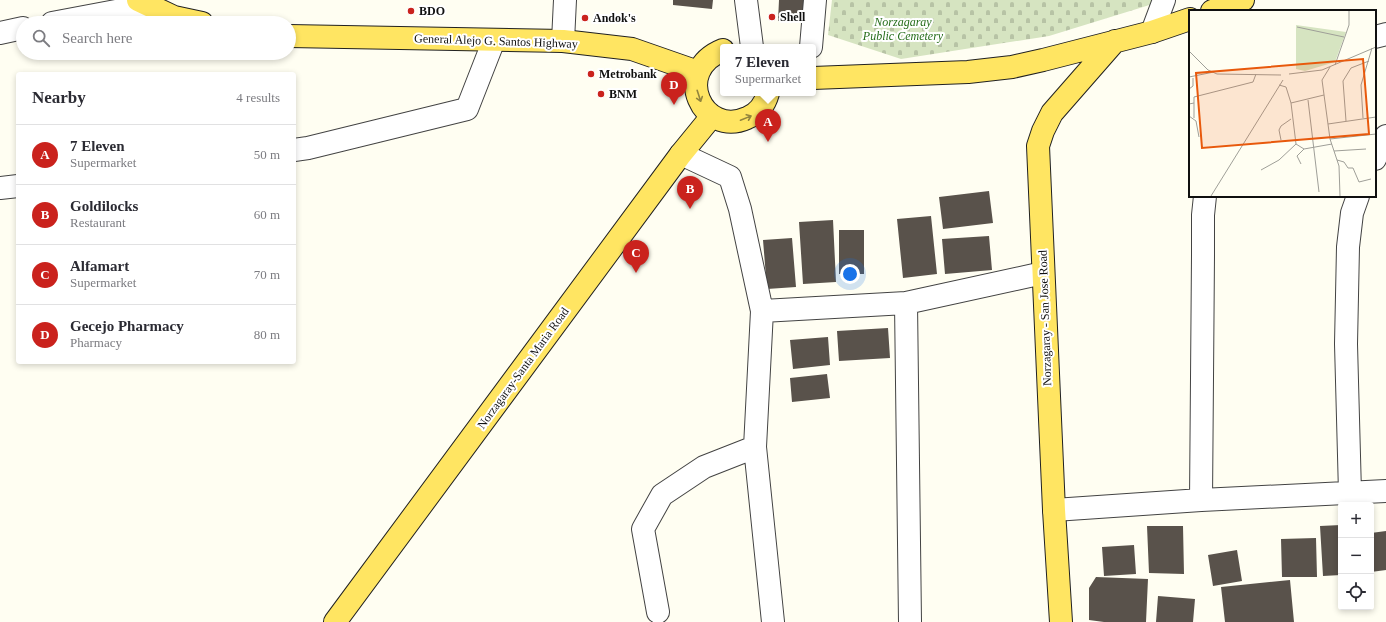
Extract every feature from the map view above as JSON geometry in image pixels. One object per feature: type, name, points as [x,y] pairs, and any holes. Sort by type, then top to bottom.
[{"type":"main road","points":[[1215,10],[1243,0]]},
{"type":"main road","points":[[143,3],[172,16]]},
{"type":"main road","points":[[816,78],[968,72],[1012,67],[1152,32],[1189,19]]},
{"type":"main road","name":"General Alejo G. Santos Highway","points":[[296,36],[563,41],[632,49],[698,72]]},
{"type":"main road","name":"Norzagaray - San Jose Road","points":[[1061,622],[1054,510],[1038,146],[1052,113],[1115,41]]},
{"type":"main road","points":[[720,51],[713,54],[704,62],[698,72],[696,84],[697,96],[702,106],[712,116],[725,121],[739,121],[745,119],[752,116],[759,110],[767,96]]},
{"type":"main road","name":"Norzagaray-Santa Maria Road","points":[[335,622],[681,154],[712,116]]},
{"type":"street","points":[[563,41],[565,0]]},
{"type":"street","points":[[746,0],[752,44]]},
{"type":"street","points":[[811,44],[815,0]]},
{"type":"street","points":[[1152,32],[1164,0]]},
{"type":"street","points":[[84,16],[143,3]]},
{"type":"street","points":[[0,33],[16,30]]},
{"type":"street","points":[[1376,37],[1386,34]]},
{"type":"street","points":[[296,150],[468,109],[494,40]]},
{"type":"street","points":[[1376,157],[1386,136]]},
{"type":"street","points":[[681,154],[730,177],[740,209],[762,311],[755,447],[773,622]]},
{"type":"street","points":[[0,188],[16,186]]},
{"type":"street","points":[[1201,500],[1204,255],[1203,215],[1205,197]]},
{"type":"street","points":[[1350,492],[1346,344],[1348,247],[1352,213],[1358,197]]},
{"type":"street","points":[[762,311],[906,302],[1043,273]]},
{"type":"street","points":[[906,302],[910,622]]},
{"type":"street","points":[[658,612],[643,530],[662,495],[704,467],[755,447]]},
{"type":"street","points":[[1054,510],[1201,500],[1386,491]]},
{"type":"green space","name":"Norzagaray Public Cemetery","points":[[832,0],[1158,0],[1156,3],[1049,36],[901,59],[828,35]]},
{"type":"building","points":[[673,0],[713,0],[712,9],[673,5]]},
{"type":"building","points":[[779,0],[807,0],[806,22],[778,21]]},
{"type":"building","points":[[989,191],[993,223],[943,229],[939,197]]},
{"type":"building","points":[[931,216],[937,274],[903,278],[897,219]]},
{"type":"building","points":[[833,220],[836,282],[803,284],[799,222]]},
{"type":"building","points":[[839,230],[864,230],[864,274],[839,274]]},
{"type":"building","points":[[989,236],[992,270],[945,274],[942,239]]},
{"type":"building","points":[[792,238],[796,287],[767,289],[763,240]]},
{"type":"building","points":[[888,328],[890,358],[839,361],[837,331]]},
{"type":"building","points":[[828,337],[830,365],[793,369],[790,340]]},
{"type":"building","points":[[827,374],[830,398],[792,402],[790,378]]},
{"type":"building","points":[[1338,525],[1338,575],[1323,576],[1320,526]]},
{"type":"building","points":[[1147,526],[1183,526],[1184,574],[1149,573]]},
{"type":"building","points":[[1386,531],[1386,570],[1374,572],[1374,533]]},
{"type":"building","points":[[1316,538],[1317,577],[1282,577],[1281,539]]},
{"type":"building","points":[[1134,545],[1136,574],[1104,576],[1102,547]]},
{"type":"building","points":[[1237,550],[1242,581],[1213,586],[1208,555]]},
{"type":"building","points":[[1096,577],[1148,579],[1146,622],[1104,622],[1089,620],[1089,588]]},
{"type":"building","points":[[1290,580],[1294,622],[1225,622],[1221,587]]},
{"type":"building","points":[[1158,596],[1195,599],[1193,622],[1156,622]]},
{"type":"place","name":"BDO","points":[[411,11]]},
{"type":"place","name":"Shell","points":[[772,17]]},
{"type":"place","name":"Andok's","points":[[585,18]]},
{"type":"place","name":"Metrobank","points":[[591,74]]},
{"type":"place","name":"BNM","points":[[601,94]]},
{"type":"place","name":"Gecejo Pharmacy","points":[[674,105]]},
{"type":"place","name":"7 Eleven","points":[[768,142]]},
{"type":"place","name":"Goldilocks","points":[[690,209]]},
{"type":"place","name":"Alfamart","points":[[636,273]]}]
